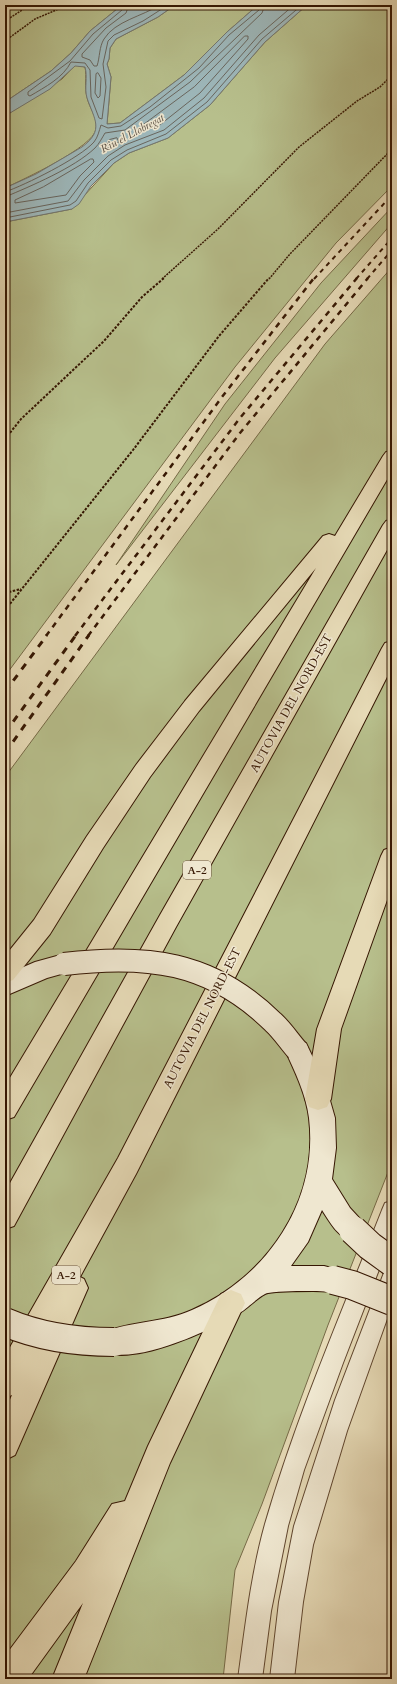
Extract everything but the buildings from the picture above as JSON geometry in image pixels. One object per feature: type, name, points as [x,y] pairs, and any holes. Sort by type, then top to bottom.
[{"type":"highway","points":[[5,1109],[392,456]]},
{"type":"highway","points":[[5,973],[42,927],[95,842],[143,771],[192,706],[375,484]]},
{"type":"highway","name":"AUTOVIA DEL NORD-EST","points":[[5,1217],[176,907],[392,525]]},
{"type":"highway","name":"AUTOVIA DEL NORD-EST","points":[[5,1384],[127,1166],[392,648]]},
{"type":"highway","points":[[318,1099],[329,1029],[392,856]]},
{"type":"highway","points":[[5,1445],[127,1166]]},
{"type":"highway","points":[[68,1679],[158,1456],[194,1378],[232,1303]]},
{"type":"highway","points":[[8,1679],[87,1572],[158,1456]]},
{"type":"main road","points":[[5,986],[43,969],[64,964],[107,958],[138,959],[162,962],[208,976],[229,987],[255,1005],[283,1032],[297,1050],[313,1082],[318,1099],[324,1139],[319,1181],[304,1223],[292,1243],[261,1280],[232,1303],[214,1314],[176,1330],[135,1340],[114,1342],[93,1342],[52,1338],[5,1322]]},
{"type":"main road","points":[[319,1181],[341,1217],[370,1246],[392,1262]]},
{"type":"main road","points":[[261,1280],[317,1277],[352,1285],[392,1301]]},
{"type":"street","points":[[250,1679],[259,1612],[276,1526],[293,1470],[392,1210]]},
{"type":"street","points":[[282,1679],[292,1591],[306,1528],[338,1422],[392,1276]]},
{"type":"path","points":[[5,21],[30,5]]},
{"type":"path","points":[[5,41],[35,19],[68,5]]},
{"type":"path","points":[[5,439],[21,419],[104,341],[142,297],[218,229],[299,147],[357,101],[380,87],[392,75]]},
{"type":"path","points":[[5,610],[133,450],[219,336],[290,254],[392,149]]},
{"type":"path","points":[[5,592],[22,590]]},
{"type":"green space","points":[[5,5],[122,5],[90,31],[71,53],[51,71],[5,102]]},
{"type":"green space","points":[[175,5],[258,5],[227,32],[184,75],[120,123],[107,124],[111,77],[107,64],[110,48],[116,39],[158,17]]},
{"type":"green space","points":[[307,5],[392,5],[392,186],[336,243],[235,367],[5,676],[5,222],[72,209],[114,163],[129,153],[168,138],[210,105],[265,42]]},
{"type":"green space","points":[[75,65],[85,67],[86,93],[96,120],[96,129],[92,136],[83,145],[71,153],[5,188],[5,116],[62,79]]},
{"type":"green space","points":[[392,207],[392,223],[275,358],[116,565],[225,404],[321,283]]},
{"type":"green space","points":[[392,267],[392,1162],[328,1325],[262,1504],[235,1570],[223,1679],[5,1679],[5,777],[325,344]]},
{"type":"water","name":"Riu el Llobregat","points":[[122,5],[175,5],[158,17],[116,39],[110,48],[107,64],[111,77],[107,124],[120,123],[184,75],[227,32],[258,5],[307,5],[265,42],[210,105],[168,138],[129,153],[114,163],[91,186],[79,204],[72,209],[5,222],[5,188],[36,174],[82,147],[93,135],[96,130],[96,124],[86,94],[85,67],[75,66],[50,89],[5,116],[5,102],[51,71],[71,53],[90,31]]},
{"type":"railway","points":[[314,279],[392,195]]},
{"type":"railway","points":[[356,279],[392,238]]},
{"type":"railway","points":[[367,279],[392,250]]},
{"type":"railway","points":[[46,636],[222,397],[314,278]]},
{"type":"railway","points":[[75,636],[240,418],[357,278]]},
{"type":"railway","points":[[88,636],[240,433],[368,278]]},
{"type":"railway","points":[[5,692],[47,635]]},
{"type":"railway","points":[[5,733],[76,635]]},
{"type":"railway","points":[[5,753],[89,635]]}]
